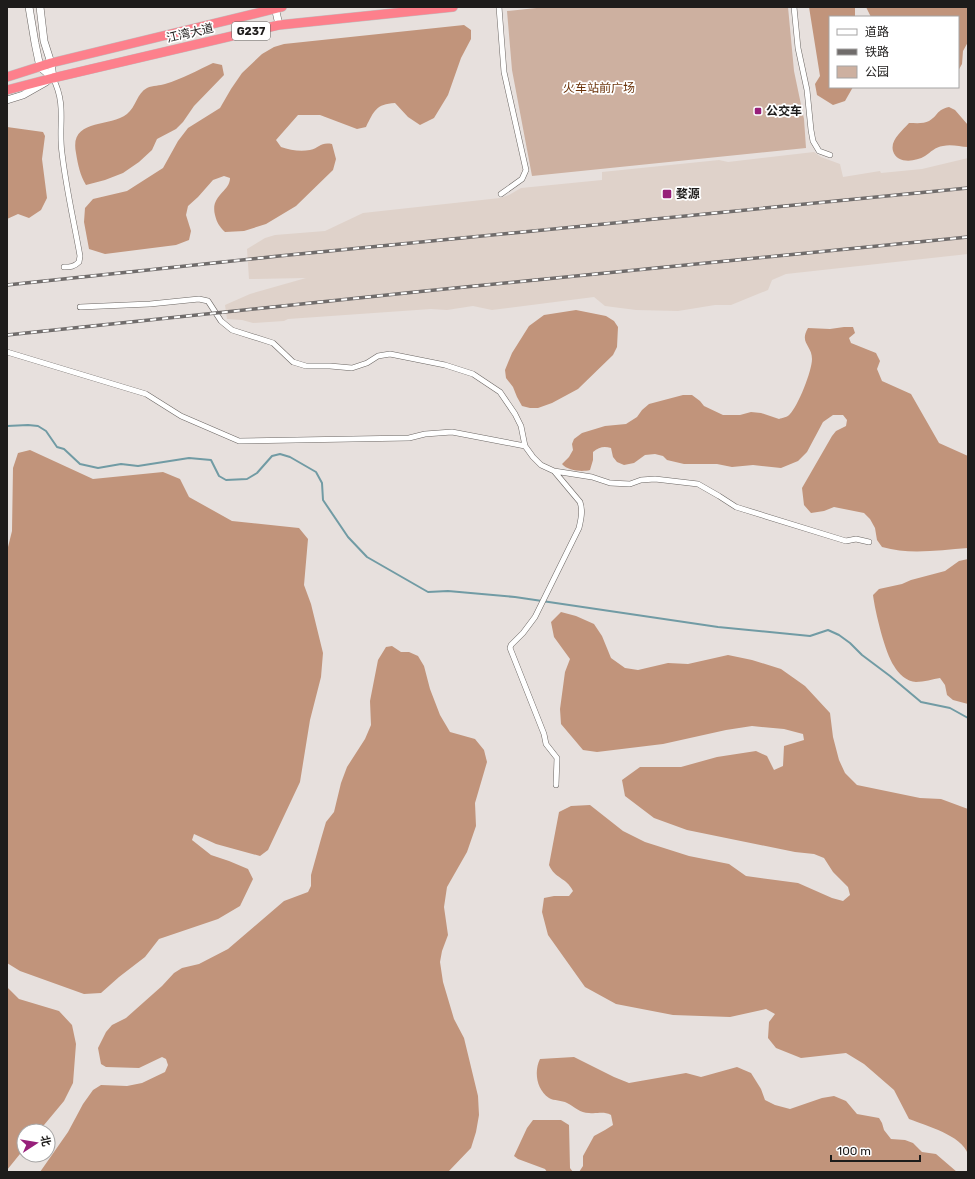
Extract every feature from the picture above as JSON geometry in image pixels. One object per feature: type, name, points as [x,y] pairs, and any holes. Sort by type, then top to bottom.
[{"type":"highway","name":"江湾大道","points":[[7,77],[51,63],[278,7]]},
{"type":"highway","name":"江湾大道","points":[[7,90],[280,24],[453,7]]},
{"type":"main road","points":[[28,7],[40,67],[53,78]]},
{"type":"main road","points":[[40,7],[44,41],[51,63],[53,78]]},
{"type":"main road","points":[[278,7],[280,24]]},
{"type":"main road","points":[[7,100],[23,95],[53,78]]},
{"type":"street","points":[[499,7],[504,72],[526,170],[522,179],[501,194]]},
{"type":"street","points":[[794,7],[798,48],[807,90],[812,139],[819,152],[830,155]]},
{"type":"street","points":[[53,78],[57,87],[61,107],[62,152],[80,256],[79,262],[76,265],[64,267]]},
{"type":"street","points":[[80,307],[150,304],[199,299],[208,301],[221,321],[232,330],[273,343],[293,362],[306,366],[352,368],[367,363],[378,356],[390,354],[460,369],[473,374],[500,392],[515,414],[521,426],[525,446],[541,466],[617,484],[630,484],[641,480],[655,479],[698,484],[736,507],[846,541],[856,538],[869,542]]},
{"type":"street","points":[[7,352],[146,394],[181,416],[239,441],[409,438],[425,434],[452,432],[525,446]]},
{"type":"street","points":[[554,470],[580,502],[582,511],[579,528],[535,617],[523,633],[511,644],[510,648],[544,734],[546,744],[556,758],[556,785]]},
{"type":"shaded area","points":[[809,7],[855,7],[855,16],[829,16],[829,88],[852,88],[845,101],[833,105],[817,95],[815,84],[820,76]]},
{"type":"shaded area","points":[[866,7],[968,7],[968,42],[963,51],[962,64],[959,69],[959,16],[870,16]]},
{"type":"shaded area","points":[[464,25],[471,30],[471,39],[461,58],[448,95],[434,118],[420,125],[408,117],[395,103],[384,105],[376,109],[366,127],[357,129],[320,115],[298,115],[276,140],[281,147],[299,151],[310,150],[322,144],[332,144],[336,159],[333,170],[296,206],[266,224],[244,231],[225,232],[221,228],[218,224],[214,208],[218,198],[229,183],[230,178],[224,176],[213,180],[188,206],[186,215],[191,231],[189,240],[176,245],[105,254],[89,249],[84,222],[85,208],[93,199],[127,191],[163,168],[178,141],[188,128],[220,108],[242,73],[262,54],[274,47],[284,44]]},
{"type":"shaded area","points":[[213,63],[222,65],[224,75],[194,106],[176,129],[157,139],[152,150],[139,162],[123,173],[86,185],[82,177],[76,153],[75,142],[78,134],[84,129],[127,114],[133,108],[141,93],[147,88],[178,80]]},
{"type":"shaded area","points":[[949,107],[955,110],[968,125],[968,147],[950,145],[940,147],[921,158],[907,161],[898,158],[895,155],[893,151],[893,143],[897,136],[909,123],[927,122],[939,111]]},
{"type":"shaded area","points":[[7,127],[43,132],[45,136],[42,159],[47,198],[41,210],[29,218],[18,214],[7,219]]},
{"type":"shaded area","points":[[814,152],[821,157],[840,164],[843,177],[880,171],[881,173],[922,169],[968,158],[968,254],[786,274],[772,280],[768,290],[731,305],[715,305],[678,311],[636,310],[605,306],[594,297],[492,310],[473,306],[447,310],[431,309],[288,319],[284,321],[253,323],[242,320],[227,319],[225,305],[250,294],[306,278],[249,279],[247,249],[265,238],[275,235],[325,231],[363,213],[500,198],[521,188],[602,180],[602,172],[719,160],[728,162]]},
{"type":"shaded area","points":[[576,310],[606,316],[614,321],[618,327],[617,347],[613,355],[578,389],[552,403],[538,408],[522,406],[513,387],[506,378],[505,370],[512,353],[529,326],[544,315]]},
{"type":"shaded area","points":[[853,327],[855,333],[849,338],[851,343],[876,353],[880,361],[877,369],[882,381],[911,394],[939,443],[968,456],[968,548],[903,551],[882,547],[877,540],[875,528],[870,519],[864,513],[834,507],[824,511],[811,513],[804,505],[802,488],[832,436],[836,431],[846,426],[847,420],[843,415],[833,415],[823,422],[807,452],[798,461],[781,468],[753,465],[732,467],[717,464],[684,464],[667,460],[663,456],[655,454],[645,455],[634,463],[624,465],[617,462],[613,457],[611,448],[606,447],[599,448],[593,452],[593,460],[590,470],[575,470],[562,464],[573,450],[572,444],[574,439],[582,433],[605,426],[626,424],[637,417],[649,404],[683,395],[692,395],[704,406],[723,415],[740,415],[751,412],[761,413],[779,419],[786,417],[797,404],[810,372],[812,359],[810,350],[805,341],[808,328],[830,329]]},
{"type":"shaded area","points":[[30,450],[93,479],[163,472],[180,479],[189,497],[232,521],[299,528],[308,539],[304,585],[311,604],[323,653],[321,677],[310,720],[300,782],[268,850],[260,856],[216,844],[194,834],[192,840],[211,855],[248,869],[253,879],[240,906],[218,919],[159,939],[145,957],[101,993],[84,994],[20,971],[7,963],[7,551],[12,531],[13,468],[18,453]]},
{"type":"shaded area","points":[[968,559],[968,704],[953,700],[947,695],[945,685],[940,678],[922,682],[913,682],[903,677],[894,666],[887,652],[878,621],[873,595],[879,589],[902,584],[911,580],[945,571],[959,561]]},
{"type":"shaded area","points":[[561,612],[576,616],[594,624],[602,636],[611,658],[625,668],[638,670],[668,663],[688,664],[728,655],[752,660],[781,669],[805,686],[830,713],[833,737],[839,760],[845,773],[857,785],[920,798],[941,799],[968,809],[968,1154],[964,1147],[951,1136],[909,1119],[894,1090],[864,1064],[846,1053],[801,1058],[776,1048],[768,1038],[769,1022],[775,1014],[766,1009],[730,1017],[673,1015],[616,1004],[585,987],[548,935],[542,912],[544,898],[569,896],[573,891],[567,883],[551,870],[549,865],[559,812],[571,806],[590,805],[623,831],[645,842],[689,856],[729,864],[746,876],[798,883],[832,898],[843,901],[850,895],[848,887],[833,872],[824,858],[814,854],[795,852],[687,830],[654,818],[625,796],[622,780],[640,767],[681,767],[717,757],[756,751],[767,756],[774,770],[783,766],[784,746],[804,740],[803,734],[784,729],[752,726],[726,730],[663,744],[597,752],[583,750],[561,724],[560,709],[565,672],[570,659],[554,637],[551,622]]},
{"type":"shaded area","points":[[392,646],[401,652],[409,652],[418,656],[424,666],[430,689],[440,715],[450,732],[475,739],[484,750],[487,762],[475,803],[476,826],[467,852],[447,887],[444,907],[448,935],[442,951],[440,962],[443,982],[454,1019],[464,1038],[478,1096],[479,1115],[471,1148],[448,1172],[40,1172],[46,1163],[56,1163],[56,1149],[93,1090],[101,1085],[127,1086],[142,1083],[165,1072],[168,1065],[166,1059],[162,1057],[139,1068],[106,1067],[101,1064],[98,1048],[106,1032],[112,1025],[126,1018],[162,986],[174,973],[182,968],[199,964],[228,949],[284,901],[308,892],[311,886],[311,875],[326,822],[334,812],[341,783],[347,767],[365,739],[371,725],[370,701],[378,660],[386,647]]},
{"type":"shaded area","points":[[7,987],[19,999],[59,1011],[72,1025],[76,1044],[73,1083],[64,1101],[46,1123],[16,1123],[16,1159],[7,1170]]},
{"type":"shaded area","points":[[574,1057],[629,1083],[686,1073],[701,1077],[737,1067],[751,1073],[761,1089],[765,1100],[775,1105],[790,1109],[822,1098],[834,1096],[846,1101],[857,1114],[879,1118],[884,1130],[891,1139],[905,1140],[913,1143],[922,1152],[936,1154],[957,1172],[579,1172],[583,1166],[583,1156],[594,1136],[613,1125],[611,1115],[605,1113],[586,1113],[565,1102],[553,1100],[541,1090],[537,1080],[537,1069],[540,1059]]},
{"type":"shaded area","points":[[533,1120],[561,1120],[569,1125],[570,1168],[573,1172],[547,1172],[545,1169],[518,1159],[514,1156],[527,1128]]},
{"type":"green space","name":"火车站前广场","points":[[546,7],[788,7],[794,71],[804,119],[806,148],[532,176],[512,70],[507,11]]},
{"type":"waterway","points":[[7,426],[38,426],[46,431],[57,447],[64,449],[80,464],[98,468],[121,464],[138,466],[189,458],[211,460],[219,476],[226,480],[247,479],[257,473],[272,456],[280,454],[290,457],[316,472],[322,483],[323,500],[348,537],[367,557],[428,592],[448,591],[515,597],[718,627],[810,636],[828,630],[839,635],[850,643],[862,655],[921,702],[950,708],[968,718]]},
{"type":"railway","points":[[7,285],[279,256],[968,188]]},
{"type":"railway","points":[[7,335],[425,291],[968,237]]},
{"type":"place","name":"公交车","points":[[758,111]]},
{"type":"place","name":"婺源","points":[[667,194]]}]
